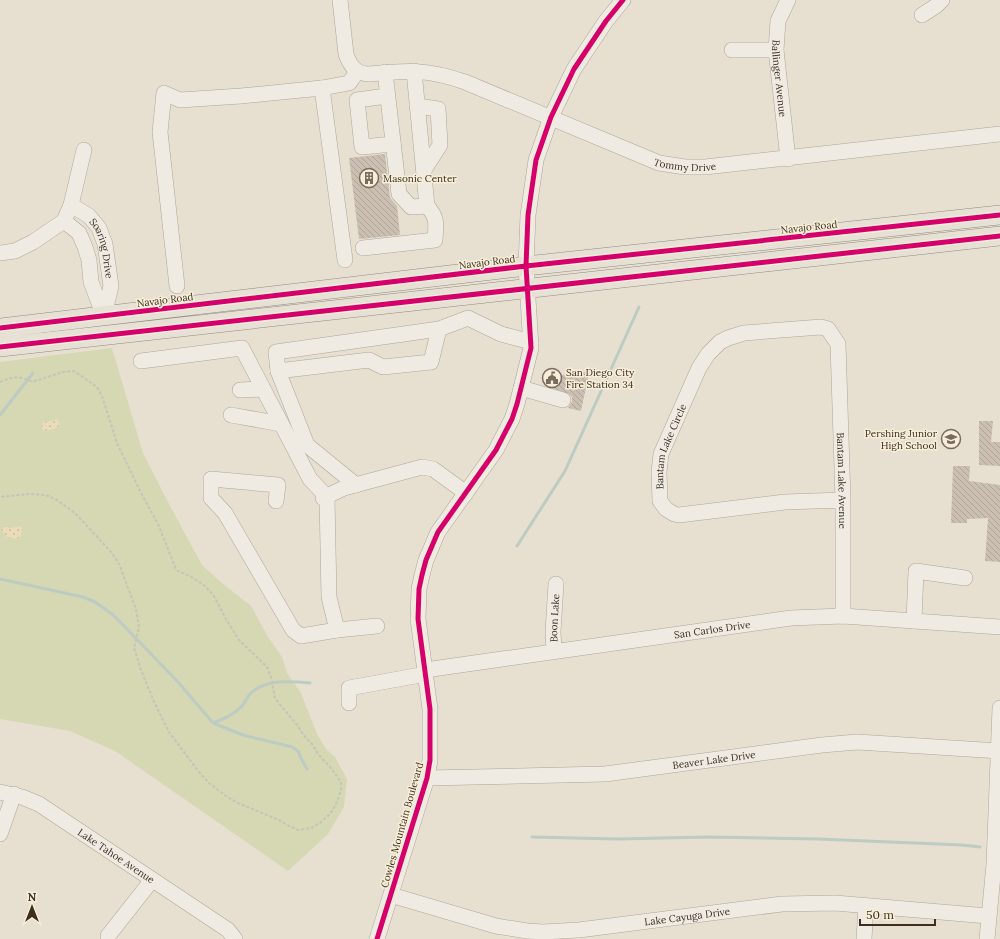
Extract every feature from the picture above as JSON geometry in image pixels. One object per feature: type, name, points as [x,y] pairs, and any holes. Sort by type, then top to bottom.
[{"type":"main road","name":"Navajo Road","points":[[0,328],[526,266],[1000,215]]},
{"type":"main road","points":[[0,347],[528,287],[1000,236]]},
{"type":"main road","points":[[0,340],[28,334],[95,325],[104,316]]},
{"type":"street","points":[[177,286],[160,132],[164,93],[180,100],[322,88],[349,83],[357,72],[348,62],[346,54],[340,0]]},
{"type":"street","name":"Cowles Mountain Boulevard","points":[[377,939],[427,778],[430,760],[430,708],[418,619],[419,589],[422,574],[426,560],[438,532],[496,450],[514,411],[531,348],[526,266],[528,215],[536,160],[551,117],[574,69],[606,21],[623,0]]},
{"type":"street","name":"Ballinger Avenue","points":[[788,0],[778,21],[776,50],[788,159]]},
{"type":"street","points":[[922,15],[942,0]]},
{"type":"street","points":[[732,50],[776,50]]},
{"type":"street","points":[[363,248],[435,240],[436,219],[434,213],[427,206],[414,71]]},
{"type":"street","name":"Tommy Drive","points":[[357,72],[369,74],[414,71],[432,73],[453,78],[551,117],[659,163],[672,165],[705,167],[788,159],[1000,134]]},
{"type":"street","points":[[385,72],[399,194],[411,207],[427,206]]},
{"type":"street","points":[[322,88],[345,260]]},
{"type":"street","points":[[387,96],[357,100],[362,147],[393,144]]},
{"type":"street","points":[[0,253],[15,251],[27,245],[64,221],[71,205],[84,150]]},
{"type":"street","name":"Soaring Drive","points":[[71,205],[89,216],[98,228],[105,244],[111,286],[104,316]]},
{"type":"street","name":"Soaring Drive","points":[[64,221],[79,233],[85,247],[88,256],[91,282],[104,316]]},
{"type":"street","points":[[88,256],[106,252]]},
{"type":"street","points":[[356,485],[307,445],[278,371],[276,352],[439,329],[468,318],[501,334],[530,342]]},
{"type":"street","name":"Bantam Lake Circle","points":[[838,344],[828,329],[821,327],[744,333],[728,338],[714,348],[706,357],[700,368],[661,454],[659,495],[662,506],[674,514],[679,515],[785,502],[843,500]]},
{"type":"street","points":[[278,371],[369,360],[383,367],[431,362],[439,329]]},
{"type":"street","name":"Bantam Lake Avenue","points":[[838,344],[843,500],[843,616]]},
{"type":"street","points":[[141,361],[242,348],[310,479],[325,498],[329,597],[336,630]]},
{"type":"street","points":[[521,388],[563,400]]},
{"type":"street","points":[[240,390],[263,389]]},
{"type":"street","points":[[231,415],[282,424]]},
{"type":"street","points":[[325,498],[344,488],[422,467],[434,469],[466,493]]},
{"type":"street","points":[[276,501],[278,485],[211,479],[211,498],[225,513],[293,630],[301,636],[336,630],[377,626]]},
{"type":"street","points":[[914,621],[916,571],[966,578]]},
{"type":"street","name":"Boon Lake","points":[[554,651],[553,632],[556,584]]},
{"type":"street","name":"San Carlos Drive","points":[[349,703],[349,688],[426,672],[554,651],[791,618],[843,616],[1000,627]]},
{"type":"street","points":[[987,939],[994,864],[1000,708]]},
{"type":"street","name":"Beaver Lake Drive","points":[[427,778],[605,774],[822,744],[858,742],[999,751]]},
{"type":"street","points":[[0,834],[7,793]]},
{"type":"street","name":"Lake Tahoe Avenue","points":[[7,793],[39,804],[232,934]]},
{"type":"street","points":[[108,936],[152,880]]},
{"type":"street","name":"Lake Cayuga Drive","points":[[391,895],[496,926],[543,932],[579,930],[782,904],[835,903],[988,916]]},
{"type":"street","points":[[864,939],[866,906]]},
{"type":"path","points":[[0,382],[16,377],[24,378],[31,382],[63,372],[74,371],[97,387],[102,396],[117,443],[158,524],[175,567],[178,571],[190,576],[205,586],[214,596],[226,620],[240,640],[267,667],[271,677],[273,690],[281,706],[341,782],[341,791],[330,814],[325,820],[311,828],[298,830],[279,820],[238,803],[209,783],[169,732],[141,670],[134,648],[139,627],[136,609],[119,564],[112,553],[78,516],[57,500],[46,495],[30,494],[0,497]]},
{"type":"green space","points":[[112,348],[143,453],[202,565],[251,606],[268,637],[282,657],[287,673],[301,693],[317,734],[326,749],[335,757],[347,779],[344,807],[328,834],[288,871],[115,751],[70,731],[0,719],[0,362]]},
{"type":"sand","points":[[57,419],[60,425],[54,429],[44,431],[42,429],[43,422]]},
{"type":"sand","points":[[5,526],[10,528],[21,526],[21,536],[17,539],[7,537],[2,531]]},
{"type":"building","name":"Masonic Center","points":[[385,154],[390,198],[397,206],[400,235],[359,239],[349,158]]},
{"type":"building","points":[[576,370],[589,373],[581,411],[568,408],[572,402],[572,397],[569,394],[546,386],[549,372],[574,377]]},
{"type":"building","points":[[979,421],[993,421],[991,442],[1000,442],[1000,466],[979,465]]},
{"type":"building","points":[[953,466],[970,466],[969,481],[1000,485],[1000,562],[985,561],[988,518],[967,519],[967,523],[951,523]]},
{"type":"waterway","points":[[517,546],[565,471],[639,307]]},
{"type":"waterway","points":[[0,415],[33,373]]},
{"type":"waterway","points":[[0,579],[83,597],[95,602],[112,614],[126,628],[178,682],[213,723],[243,735],[292,747],[299,752],[307,769]]},
{"type":"waterway","points":[[213,723],[236,712],[251,693],[264,685],[279,682],[310,683]]},
{"type":"waterway","points":[[532,837],[617,839],[709,837],[818,839],[980,847]]},
{"type":"cycle path","points":[[377,939],[427,778],[430,760],[430,709],[418,619],[419,589],[422,575],[426,560],[438,532],[496,450],[512,419],[531,348],[526,266],[528,215],[536,160],[551,117],[574,69],[606,21],[623,0]]},
{"type":"cycle path","points":[[0,328],[526,266],[1000,215]]},
{"type":"cycle path","points":[[0,347],[1000,236]]},
{"type":"place","name":"Masonic Center","points":[[369,178]]},
{"type":"place","name":"San Diego City Fire Station 34","points":[[552,378]]},
{"type":"place","name":"Pershing Junior High School","points":[[951,439]]}]
